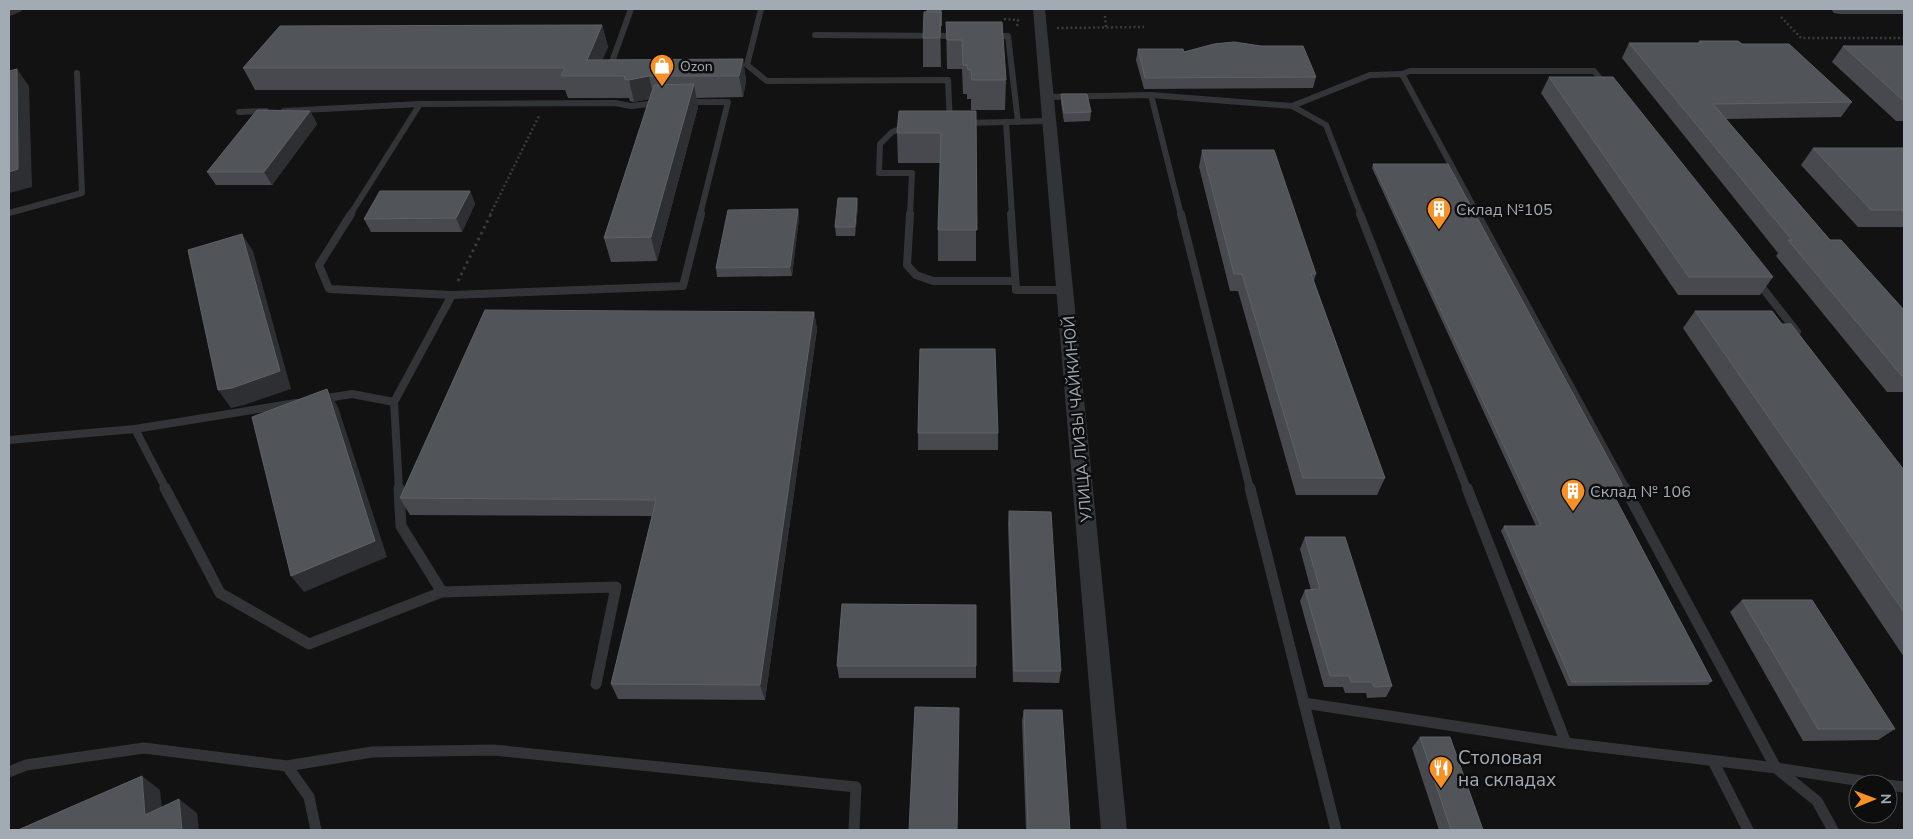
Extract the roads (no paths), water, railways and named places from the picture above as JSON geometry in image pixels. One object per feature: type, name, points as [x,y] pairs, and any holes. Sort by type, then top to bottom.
[{"type":"main road","points":[[1840,9],[1904,9]]},
{"type":"street","name":"УЛИЦА ЛИЗЫ ЧАЙКИНОЙ","points":[[1039,9],[1114,830]]},
{"type":"lane","points":[[9,13],[19,9]]},
{"type":"lane","points":[[631,9],[612,59],[616,63],[632,64]]},
{"type":"lane","points":[[748,65],[761,9]]},
{"type":"lane","points":[[815,36],[960,36]]},
{"type":"lane","points":[[989,36],[1008,36],[1018,122]]},
{"type":"lane","points":[[738,65],[748,65],[768,81],[948,80],[950,123]]},
{"type":"lane","points":[[1292,106],[1370,75],[1402,74],[1410,71],[1594,71],[1613,94]]},
{"type":"lane","points":[[9,213],[82,193],[77,73]]},
{"type":"lane","points":[[1402,74],[1776,768],[1817,801],[1833,830]]},
{"type":"lane","points":[[1048,98],[1151,95],[1292,106],[1326,125],[1566,743]]},
{"type":"lane","points":[[1151,95],[1336,830]]},
{"type":"lane","points":[[239,112],[331,109],[390,104],[546,102],[615,103],[622,106],[643,106],[663,103]]},
{"type":"lane","points":[[420,104],[319,265],[329,289],[452,295],[684,286],[728,102],[682,102]]},
{"type":"lane","points":[[942,123],[1050,121]]},
{"type":"lane","points":[[1006,122],[1016,290],[1065,290]]},
{"type":"lane","points":[[915,124],[892,132],[880,144],[879,173],[912,173],[907,265],[916,275],[933,281],[1015,281]]},
{"type":"lane","points":[[1752,274],[1801,337]]},
{"type":"lane","points":[[442,592],[401,526],[394,402],[452,295]]},
{"type":"lane","points":[[9,440],[135,429],[352,394],[394,402]]},
{"type":"lane","points":[[135,429],[220,593],[309,644],[442,592],[616,587],[596,684]]},
{"type":"lane","points":[[1304,703],[1566,743],[1776,768],[1848,779]]},
{"type":"lane","points":[[9,772],[26,765],[144,748],[287,766],[372,752],[494,750],[856,787],[854,830]]},
{"type":"lane","points":[[1713,761],[1748,830]]},
{"type":"lane","points":[[287,766],[309,797],[316,830]]},
{"type":"place","name":"Ozon","points":[[662,87]]},
{"type":"place","name":"Склад №105","points":[[1439,230]]},
{"type":"place","name":"Склад № 106","points":[[1573,512]]},
{"type":"place","name":"Столовая на складах","points":[[1441,789]]}]
